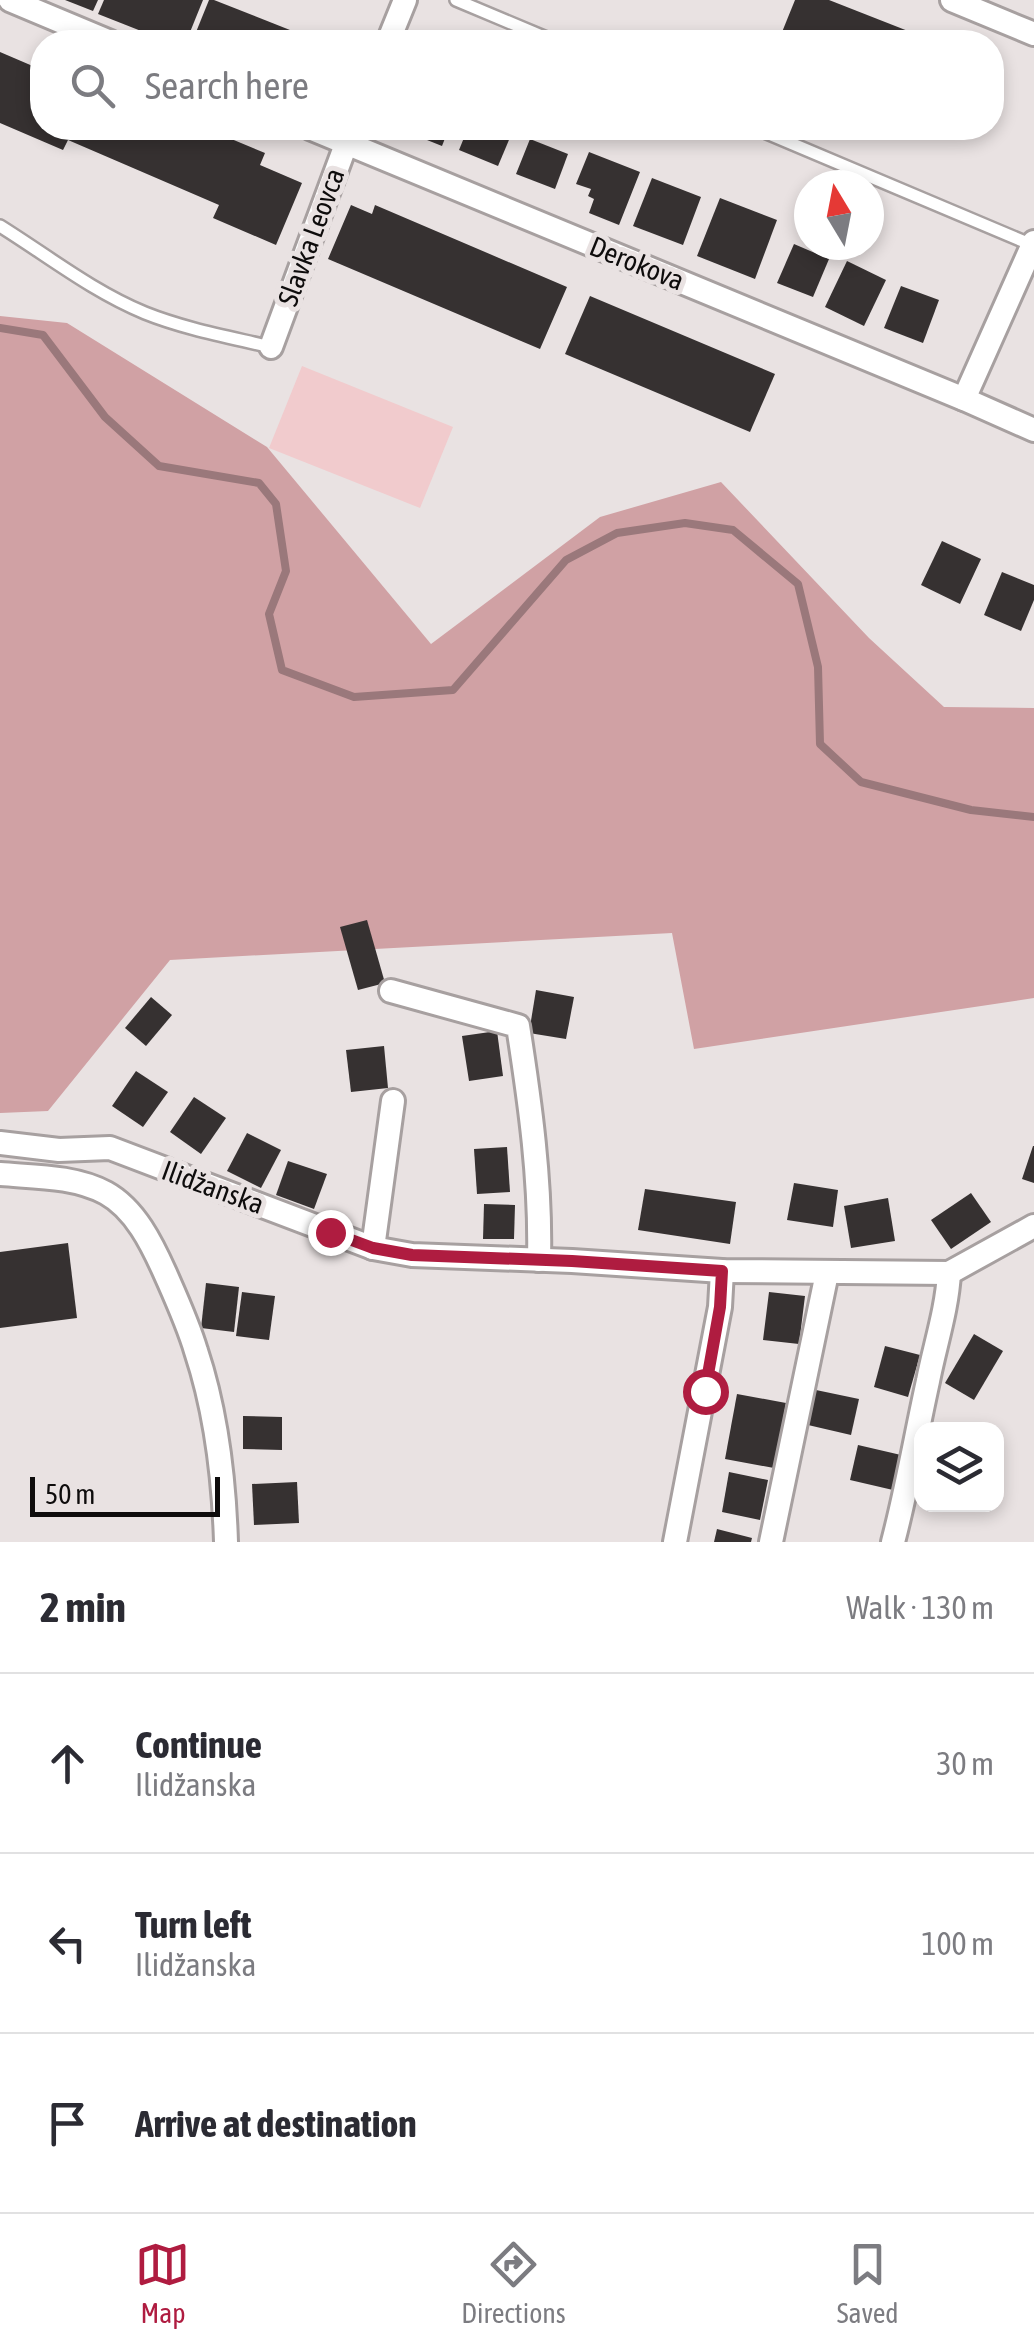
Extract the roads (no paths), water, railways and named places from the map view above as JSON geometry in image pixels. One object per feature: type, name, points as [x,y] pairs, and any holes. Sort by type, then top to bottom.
[{"type":"street","points":[[10,0],[81,30]]},
{"type":"street","points":[[393,30],[405,0]]},
{"type":"street","points":[[952,0],[1034,34]]},
{"type":"street","name":"Slavka Leovca","points":[[271,347],[347,140]]},
{"type":"street","name":"Derokova","points":[[361,140],[1034,430]]},
{"type":"street","points":[[964,398],[1033,244]]},
{"type":"street","points":[[391,991],[518,1026],[538,1182],[539,1260]]},
{"type":"street","points":[[373,1248],[393,1101]]},
{"type":"street","name":"Ilidžanska","points":[[0,1143],[58,1150],[110,1148],[373,1248],[412,1255],[722,1271],[949,1273],[1034,1226]]},
{"type":"street","name":"Ilidžanska","points":[[0,1174],[80,1182],[107,1194],[142,1229],[155,1250],[198,1354],[220,1467],[226,1542]]},
{"type":"street","points":[[676,1542],[720,1307],[722,1271]]},
{"type":"street","points":[[771,1542],[827,1273]]},
{"type":"street","points":[[894,1542],[948,1299],[949,1273]]},
{"type":"lane","points":[[456,0],[527,30]]},
{"type":"lane","points":[[784,140],[1033,244]]},
{"type":"lane","points":[[0,226],[81,280],[148,314],[271,347]]},
{"type":"waterway","points":[[0,328],[43,335],[105,417],[159,466],[259,483],[276,504],[286,571],[269,614],[282,670],[354,697],[453,690],[566,560],[617,533],[685,523],[733,530],[798,584],[818,667],[820,744],[861,782],[971,810],[1034,817]]}]
